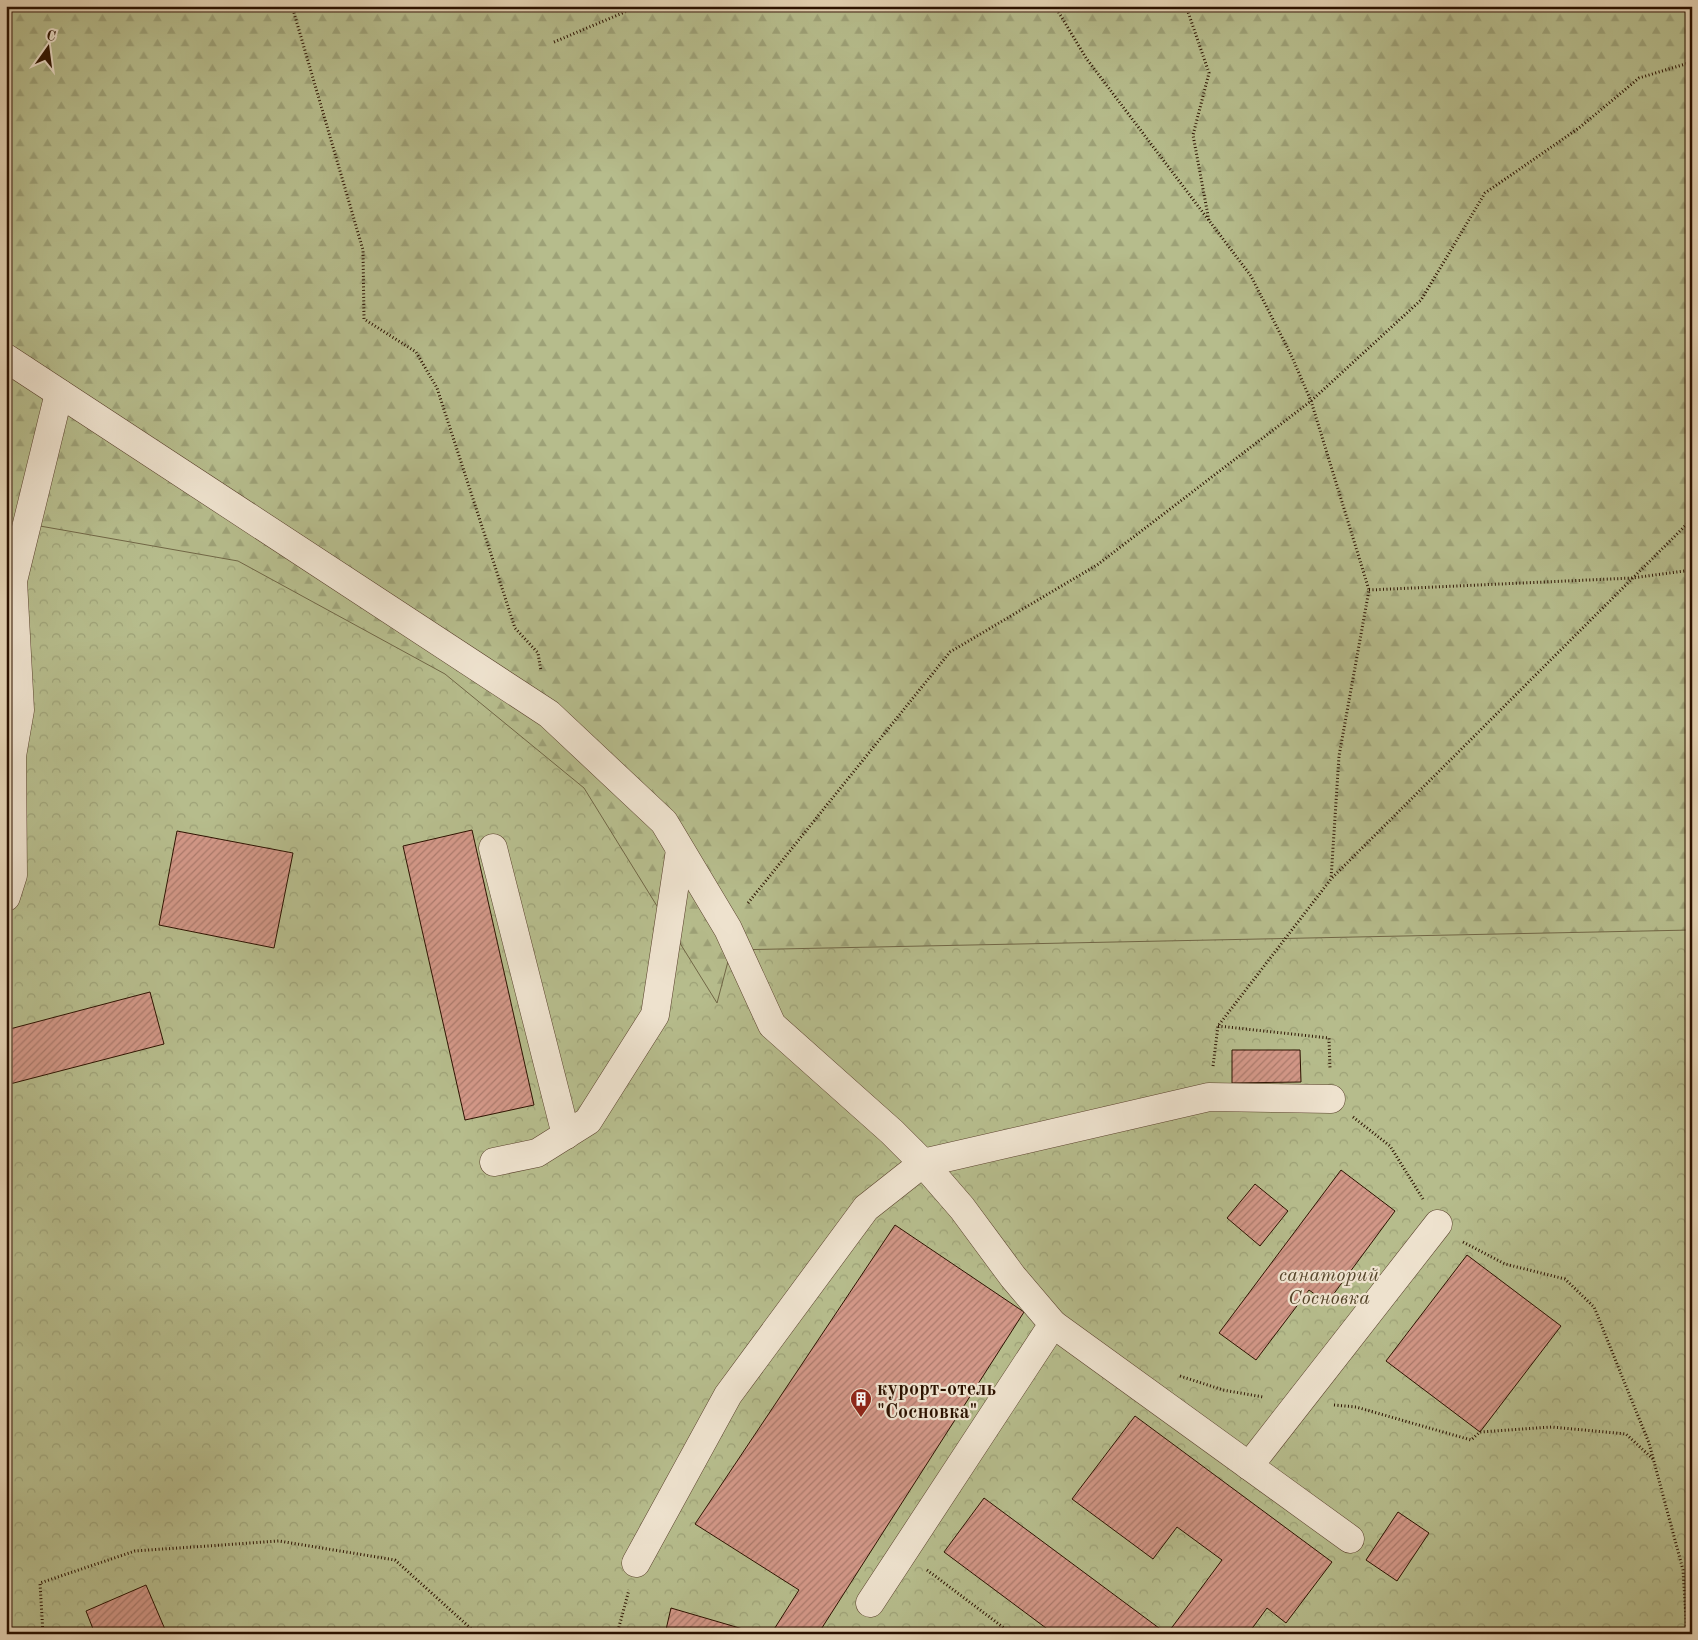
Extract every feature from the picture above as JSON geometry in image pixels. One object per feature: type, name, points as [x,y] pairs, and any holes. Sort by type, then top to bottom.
[{"type":"lane","points":[[6,358],[550,714],[664,822],[728,929],[772,1025],[892,1132],[923,1163],[962,1208],[1013,1277],[1053,1324],[1350,1539]]},
{"type":"lane","points":[[6,897],[13,875],[12,756],[20,710],[13,581],[60,393]]},
{"type":"lane","points":[[493,848],[566,1135]]},
{"type":"lane","points":[[494,1162],[537,1153],[588,1121],[656,1015],[680,850]]},
{"type":"lane","points":[[636,1563],[728,1396],[866,1208],[923,1163],[1209,1096],[1331,1099]]},
{"type":"lane","points":[[1249,1466],[1438,1224]]},
{"type":"lane","points":[[870,1603],[1053,1324]]},
{"type":"path","points":[[292,6],[363,250],[364,319],[416,352],[437,388],[515,628],[538,653],[550,714]]},
{"type":"path","points":[[554,42],[639,6]]},
{"type":"path","points":[[1055,6],[1086,58],[1251,276],[1292,357],[1310,401],[1369,590],[1338,756],[1331,879]]},
{"type":"path","points":[[1186,6],[1209,73],[1193,135],[1209,222]]},
{"type":"path","points":[[728,929],[950,652],[1097,565],[1310,401],[1421,300],[1485,192],[1579,128],[1638,78],[1692,62]]},
{"type":"path","points":[[1209,1096],[1218,1026],[1331,879],[1692,519]]},
{"type":"path","points":[[1369,590],[1632,578],[1692,570]]},
{"type":"path","points":[[1218,1026],[1329,1038],[1331,1099],[1390,1146],[1444,1233],[1505,1264],[1565,1279],[1594,1308],[1650,1444],[1683,1570],[1687,1634]]},
{"type":"path","points":[[1178,1376],[1222,1390],[1298,1402],[1356,1407],[1471,1440],[1480,1432],[1552,1427],[1626,1434],[1654,1461]]},
{"type":"path","points":[[42,1634],[40,1583],[135,1551],[279,1541],[395,1560],[476,1634]]},
{"type":"path","points":[[903,1552],[1012,1634]]},
{"type":"path","points":[[617,1634],[636,1563]]},
{"type":"path","points":[[1685,1606],[1692,1617]]},
{"type":"green space","name":"санаторий Сосновка","points":[[6,6],[1692,6],[1692,1634],[6,1634]]},
{"type":"green space","name":"санаторий Сосновка","points":[[6,520],[238,561],[445,674],[584,788],[717,1003],[731,950],[1692,930],[1692,1634],[6,1634]]},
{"type":"building","points":[[472,830],[534,1105],[465,1120],[403,846]]},
{"type":"building","points":[[177,831],[293,853],[274,948],[159,925]]},
{"type":"building","points":[[150,992],[164,1044],[6,1085],[6,1030]]},
{"type":"building","points":[[1232,1050],[1300,1050],[1301,1082],[1232,1083]]},
{"type":"building","points":[[1341,1170],[1395,1211],[1327,1303],[1309,1290],[1256,1360],[1219,1333]]},
{"type":"building","points":[[1255,1184],[1288,1211],[1260,1246],[1227,1218]]},
{"type":"building","name":"курорт-отель \"Сосновка\"","points":[[895,1225],[1024,1312],[818,1634],[771,1634],[799,1590],[695,1524]]},
{"type":"building","points":[[1467,1255],[1561,1326],[1480,1432],[1386,1361]]},
{"type":"building","points":[[1135,1416],[1332,1562],[1286,1623],[1267,1608],[1248,1634],[1167,1634],[1222,1560],[1177,1527],[1153,1559],[1072,1499]]},
{"type":"building","points":[[984,1498],[1167,1634],[1054,1634],[944,1552]]},
{"type":"building","points":[[1398,1512],[1429,1533],[1397,1581],[1366,1560]]},
{"type":"building","points":[[146,1585],[167,1634],[95,1634],[86,1611]]},
{"type":"building","points":[[671,1608],[760,1634],[665,1634]]},
{"type":"place","name":"курорт-отель \"Сосновка\"","points":[[861,1418]]}]
